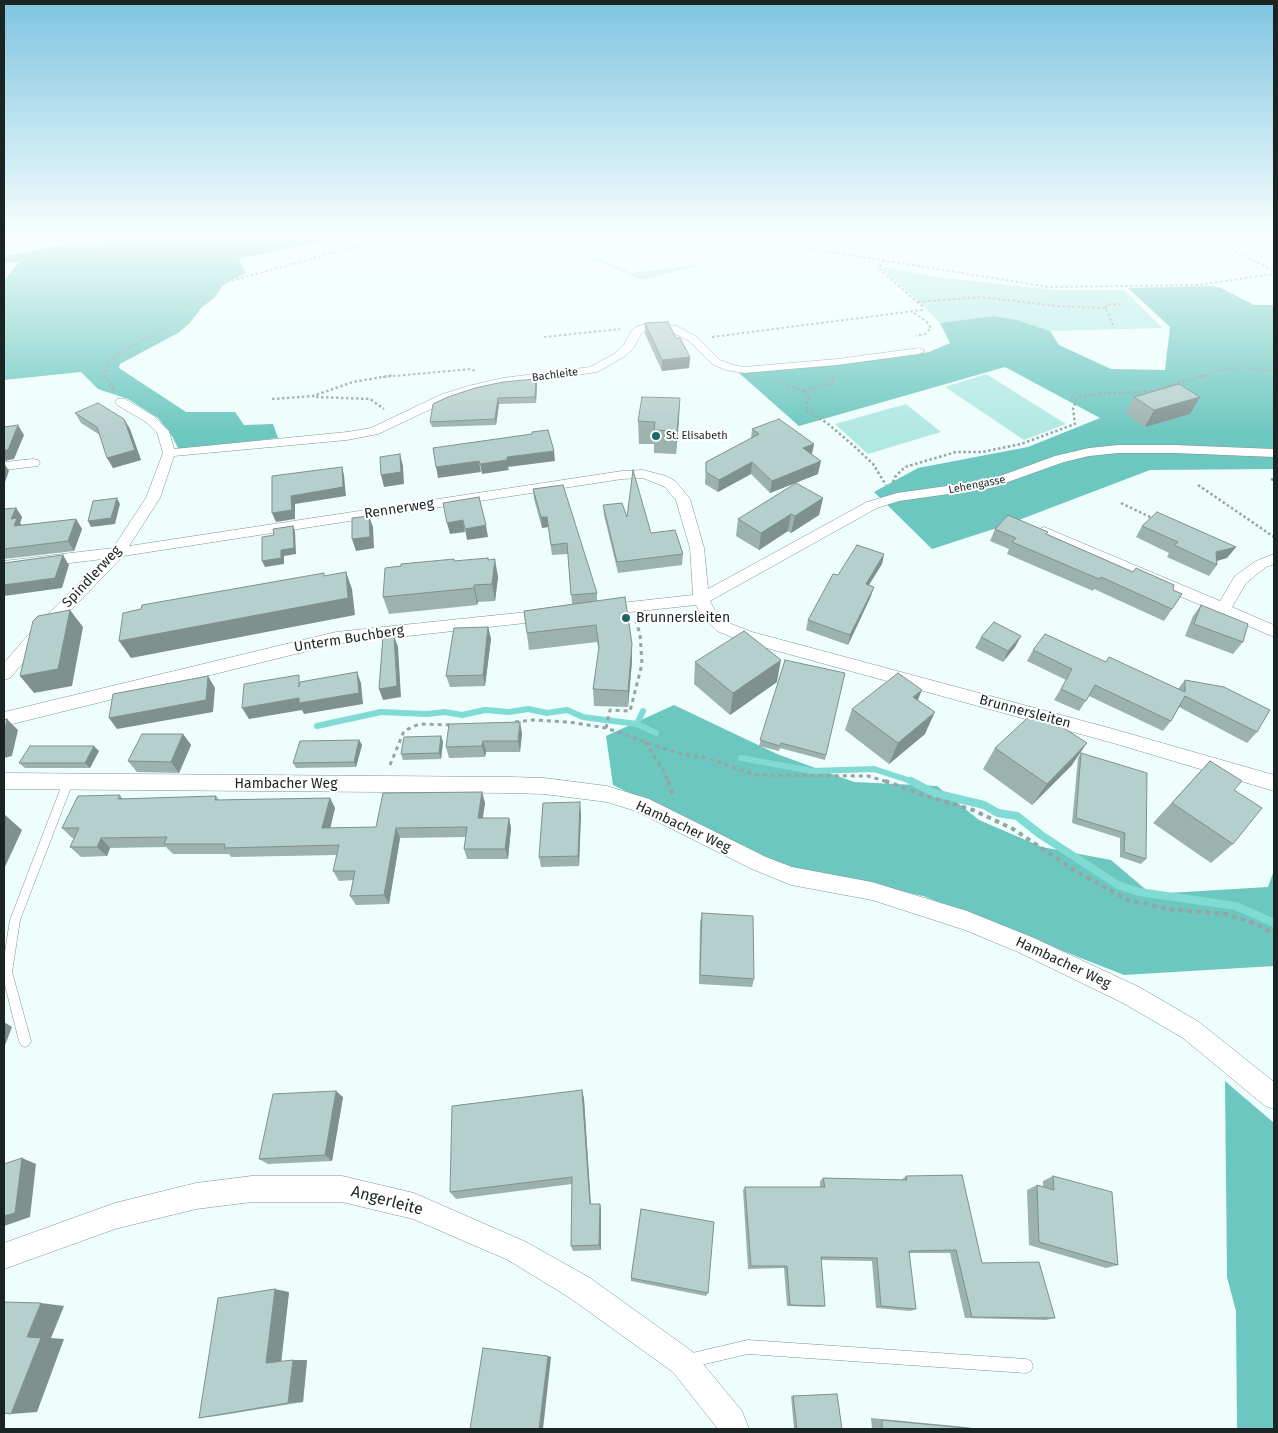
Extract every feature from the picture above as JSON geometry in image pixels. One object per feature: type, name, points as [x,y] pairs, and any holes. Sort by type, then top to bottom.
[{"type":"street","points":[[638,330],[652,326],[673,328],[693,339],[716,362],[730,368],[744,370],[837,362],[919,352]]},
{"type":"street","name":"Bachleite","points":[[169,453],[347,436],[374,431],[444,398],[472,389],[503,382],[593,370],[618,356],[628,347],[638,330]]},
{"type":"street","points":[[121,402],[157,424],[163,431],[169,453]]},
{"type":"street","name":"Lehengasse","points":[[701,599],[872,505],[897,497],[991,484],[1060,459],[1088,452],[1175,449],[1274,452]]},
{"type":"street","name":"Spindlerweg","points":[[4,674],[41,631],[118,552],[153,498],[169,453]]},
{"type":"street","points":[[4,466],[33,463]]},
{"type":"street","name":"Rennerweg","points":[[4,566],[118,552],[622,475],[643,474],[670,484],[683,499],[697,548],[701,599]]},
{"type":"street","points":[[1044,532],[1274,631]]},
{"type":"street","points":[[1224,609],[1240,580],[1260,564],[1274,559]]},
{"type":"street","points":[[587,612],[701,599]]},
{"type":"street","name":"Brunnersleiten","points":[[701,599],[714,620],[723,627],[747,637],[1132,742],[1274,783]]},
{"type":"street","name":"Unterm Buchberg","points":[[4,719],[336,638],[559,615]]},
{"type":"street","name":"Hambacher Weg","points":[[4,782],[510,785],[607,794],[642,805],[759,864],[791,876],[872,891],[967,921],[1026,945],[1131,995],[1190,1030],[1274,1098]]},
{"type":"street","name":"Angerleite","points":[[4,1256],[115,1216],[196,1196],[252,1189],[342,1189],[414,1206],[516,1251],[580,1288],[683,1362],[731,1422],[734,1429]]},
{"type":"lane","points":[[25,1041],[7,972],[15,920],[68,782]]},
{"type":"lane","points":[[683,1362],[748,1347],[1026,1366]]},
{"type":"path","points":[[121,402],[104,376],[108,363],[124,350],[166,329],[190,302]]},
{"type":"path","points":[[693,339],[913,312],[922,310],[922,306],[918,302]]},
{"type":"path","points":[[1023,302],[1057,306],[1106,308],[1106,305],[1123,304]]},
{"type":"path","points":[[1106,308],[1114,328]]},
{"type":"path","points":[[911,338],[925,334],[931,328],[926,321],[913,312]]},
{"type":"path","points":[[544,337],[625,328],[638,330]]},
{"type":"path","points":[[872,505],[890,490],[895,477],[905,466],[956,452],[982,452],[1021,444],[1075,424],[1073,408],[1077,398],[1096,394],[1152,391],[1225,369],[1242,367],[1274,371]]},
{"type":"path","points":[[313,396],[353,382],[386,376],[471,369],[483,375]]},
{"type":"path","points":[[783,384],[804,391],[832,382],[834,379]]},
{"type":"path","points":[[804,391],[809,400],[805,410],[827,423],[854,446],[873,464],[890,490]]},
{"type":"path","points":[[272,399],[313,396],[370,399],[374,403]]},
{"type":"path","points":[[1198,485],[1274,537]]},
{"type":"path","points":[[1121,503],[1156,521]]},
{"type":"path","points":[[606,728],[610,710],[630,711],[642,664],[640,634],[631,607]]},
{"type":"path","points":[[514,722],[542,721],[606,728],[677,752],[707,758],[756,775],[868,776],[883,780],[923,795],[973,810],[1013,829],[1077,872],[1128,900],[1167,909],[1225,914],[1256,924],[1274,934]]},
{"type":"path","points":[[383,784],[404,731],[419,724],[456,725]]},
{"type":"path","points":[[644,741],[665,773],[680,816],[680,823]]},
{"type":"shaded area","points":[[4,302],[209,302],[178,333],[120,364],[119,368],[186,412],[235,412],[244,425],[273,424],[278,438],[179,450],[172,436],[158,418],[128,399],[98,389],[81,372],[4,380]]},
{"type":"shaded area","points":[[920,302],[1137,302],[1162,328],[1050,331],[1017,320],[994,316],[940,323]]},
{"type":"shaded area","points":[[1143,302],[1248,302],[1254,305],[1274,305],[1274,469],[1150,470],[1003,526],[932,549],[874,492],[918,468],[1028,447],[1100,418],[1005,367],[799,426],[739,373],[854,362],[929,352],[950,343],[940,323],[994,316],[1017,320],[1050,331],[1059,345],[1111,369],[1165,370],[1170,327]]},
{"type":"shaded area","points":[[986,374],[1066,424],[1024,440],[945,387]]},
{"type":"shaded area","points":[[906,404],[941,432],[868,454],[835,424]]},
{"type":"shaded area","points":[[674,705],[777,754],[854,782],[937,786],[979,820],[1042,847],[1111,860],[1151,894],[1268,887],[1274,870],[1274,966],[1124,975],[923,896],[771,863],[613,785],[606,736]]},
{"type":"shaded area","points":[[1225,1081],[1274,1123],[1274,1429],[1237,1429],[1236,1311],[1227,1277]]},
{"type":"building","points":[[668,322],[676,338],[680,338],[690,357],[662,360],[645,323]]},
{"type":"building","points":[[536,379],[535,397],[498,398],[495,419],[430,422],[433,404],[448,397],[475,388],[503,382]]},
{"type":"building","points":[[1179,384],[1200,397],[1154,410],[1134,397]]},
{"type":"building","points":[[642,397],[680,398],[677,431],[654,430],[655,422],[638,421]]},
{"type":"building","points":[[98,403],[124,419],[135,450],[107,458],[97,427],[75,413]]},
{"type":"building","points":[[779,419],[814,444],[803,448],[821,461],[772,481],[752,462],[719,480],[706,472],[706,462],[759,434],[752,429]]},
{"type":"building","points":[[18,425],[8,450],[4,450],[4,427]]},
{"type":"building","points":[[548,430],[554,451],[507,457],[507,460],[480,464],[479,461],[436,467],[433,448]]},
{"type":"building","points":[[400,454],[401,472],[381,475],[380,457]]},
{"type":"building","points":[[342,467],[343,487],[291,496],[292,510],[272,513],[272,476]]},
{"type":"building","points":[[633,470],[651,533],[675,530],[683,554],[617,562],[603,505],[622,503],[627,517]]},
{"type":"building","points":[[796,483],[823,498],[795,516],[791,514],[761,533],[738,519]]},
{"type":"building","points":[[563,485],[597,593],[571,595],[567,543],[551,545],[547,517],[541,517],[533,489]]},
{"type":"building","points":[[479,497],[486,525],[465,529],[463,520],[447,523],[443,503]]},
{"type":"building","points":[[117,498],[111,518],[88,521],[93,501]]},
{"type":"building","points":[[16,508],[11,519],[17,518],[14,526],[76,519],[68,541],[4,549],[4,509]]},
{"type":"building","points":[[1157,512],[1236,547],[1216,552],[1217,565],[1174,545],[1178,542],[1142,526]]},
{"type":"building","points":[[1008,515],[1048,532],[1046,534],[1133,572],[1136,568],[1174,585],[1173,590],[1182,594],[1172,609],[1101,577],[1099,579],[1012,542],[1016,538],[995,529]]},
{"type":"building","points":[[369,516],[370,537],[352,539],[352,518]]},
{"type":"building","points":[[293,526],[294,548],[281,550],[281,558],[262,561],[262,537],[274,535],[273,529]]},
{"type":"building","points":[[857,545],[884,554],[866,584],[874,587],[850,635],[808,620],[833,574],[838,575]]},
{"type":"building","points":[[63,555],[55,578],[4,585],[4,563]]},
{"type":"building","points":[[488,558],[488,560],[495,559],[492,584],[474,585],[474,588],[383,597],[385,568],[401,566],[401,564]]},
{"type":"building","points":[[346,572],[348,598],[119,641],[123,613],[141,609],[142,605],[324,573],[324,576]]},
{"type":"building","points":[[625,597],[632,644],[628,691],[593,689],[599,647],[596,625],[527,633],[524,611]]},
{"type":"building","points":[[1201,605],[1248,624],[1243,642],[1194,624]]},
{"type":"building","points":[[70,610],[58,669],[20,676],[33,621],[38,616]]},
{"type":"building","points":[[994,622],[1021,636],[1008,651],[981,637]]},
{"type":"building","points":[[488,627],[483,675],[446,676],[454,628]]},
{"type":"building","points":[[744,631],[781,660],[733,693],[695,662]]},
{"type":"building","points":[[1045,634],[1106,662],[1109,657],[1185,692],[1185,680],[1224,687],[1270,710],[1257,732],[1185,696],[1171,721],[1095,685],[1086,701],[1061,689],[1072,669],[1033,650]]},
{"type":"building","points":[[383,636],[394,636],[397,686],[379,689]]},
{"type":"building","points":[[785,660],[845,673],[826,755],[781,743],[780,746],[760,740]]},
{"type":"building","points":[[357,672],[359,693],[299,703],[299,698],[242,708],[244,684],[299,675],[299,687],[300,682]]},
{"type":"building","points":[[898,673],[922,690],[913,697],[935,712],[898,743],[852,709]]},
{"type":"building","points":[[208,676],[206,700],[109,718],[113,694]]},
{"type":"building","points":[[1036,710],[1087,743],[1047,784],[995,748]]},
{"type":"building","points":[[7,719],[4,735],[4,720]]},
{"type":"building","points":[[520,722],[518,741],[483,741],[482,746],[446,747],[449,724]]},
{"type":"building","points":[[142,734],[183,734],[171,762],[128,761]]},
{"type":"building","points":[[441,736],[439,753],[401,754],[404,737]]},
{"type":"building","points":[[359,740],[354,762],[293,763],[300,741]]},
{"type":"building","points":[[30,746],[94,746],[85,763],[19,763]]},
{"type":"building","points":[[1081,753],[1147,773],[1146,859],[1124,852],[1125,833],[1076,818]]},
{"type":"building","points":[[1210,761],[1242,781],[1234,790],[1262,808],[1233,844],[1172,803]]},
{"type":"building","points":[[482,792],[478,818],[509,818],[505,849],[464,849],[467,827],[396,828],[384,895],[350,896],[355,871],[333,871],[339,845],[224,848],[225,844],[164,844],[167,837],[101,838],[97,847],[70,847],[79,828],[62,828],[78,796],[120,795],[118,799],[216,796],[215,800],[330,798],[322,828],[376,827],[383,793]]},
{"type":"building","points":[[580,802],[578,856],[539,857],[543,803]]},
{"type":"building","points":[[702,913],[753,916],[754,979],[700,975]]},
{"type":"building","points":[[582,1090],[590,1204],[600,1204],[599,1245],[571,1246],[572,1177],[450,1192],[452,1106]]},
{"type":"building","points":[[336,1091],[325,1155],[259,1159],[273,1094]]},
{"type":"building","points":[[22,1158],[15,1213],[4,1216],[4,1164]]},
{"type":"building","points":[[962,1175],[982,1263],[1039,1262],[1055,1318],[972,1317],[956,1250],[909,1251],[916,1309],[881,1306],[877,1258],[821,1257],[825,1306],[790,1305],[787,1266],[751,1266],[745,1187],[825,1187],[823,1178],[907,1180],[906,1176]]},
{"type":"building","points":[[1053,1176],[1112,1192],[1118,1265],[1039,1242],[1037,1185],[1054,1190]]},
{"type":"building","points":[[641,1209],[714,1222],[708,1293],[631,1278]]},
{"type":"building","points":[[275,1289],[266,1363],[293,1360],[288,1403],[199,1418],[218,1298]]},
{"type":"building","points":[[4,1302],[41,1303],[27,1337],[41,1338],[11,1414],[4,1413]]},
{"type":"building","points":[[483,1348],[548,1356],[539,1429],[470,1429]]},
{"type":"building","points":[[837,1394],[842,1429],[797,1429],[793,1396]]},
{"type":"building","points":[[882,1420],[976,1429],[882,1429]]},
{"type":"waterway","points":[[317,726],[381,712],[427,714],[445,712],[462,715],[485,710],[509,712],[528,709],[547,713],[567,710],[583,717],[637,724]]},
{"type":"waterway","points":[[637,724],[643,711]]},
{"type":"waterway","points":[[637,724],[656,733]]},
{"type":"waterway","points":[[741,758],[812,771],[874,769],[911,781]]},
{"type":"waterway","points":[[911,781],[934,793],[984,805],[998,813],[1017,816],[1041,835],[1118,885],[1139,892],[1236,906],[1274,923]]},
{"type":"place","name":"St. Elisabeth","points":[[656,436]]},
{"type":"place","name":"Brunnersleiten","points":[[626,618]]}]
